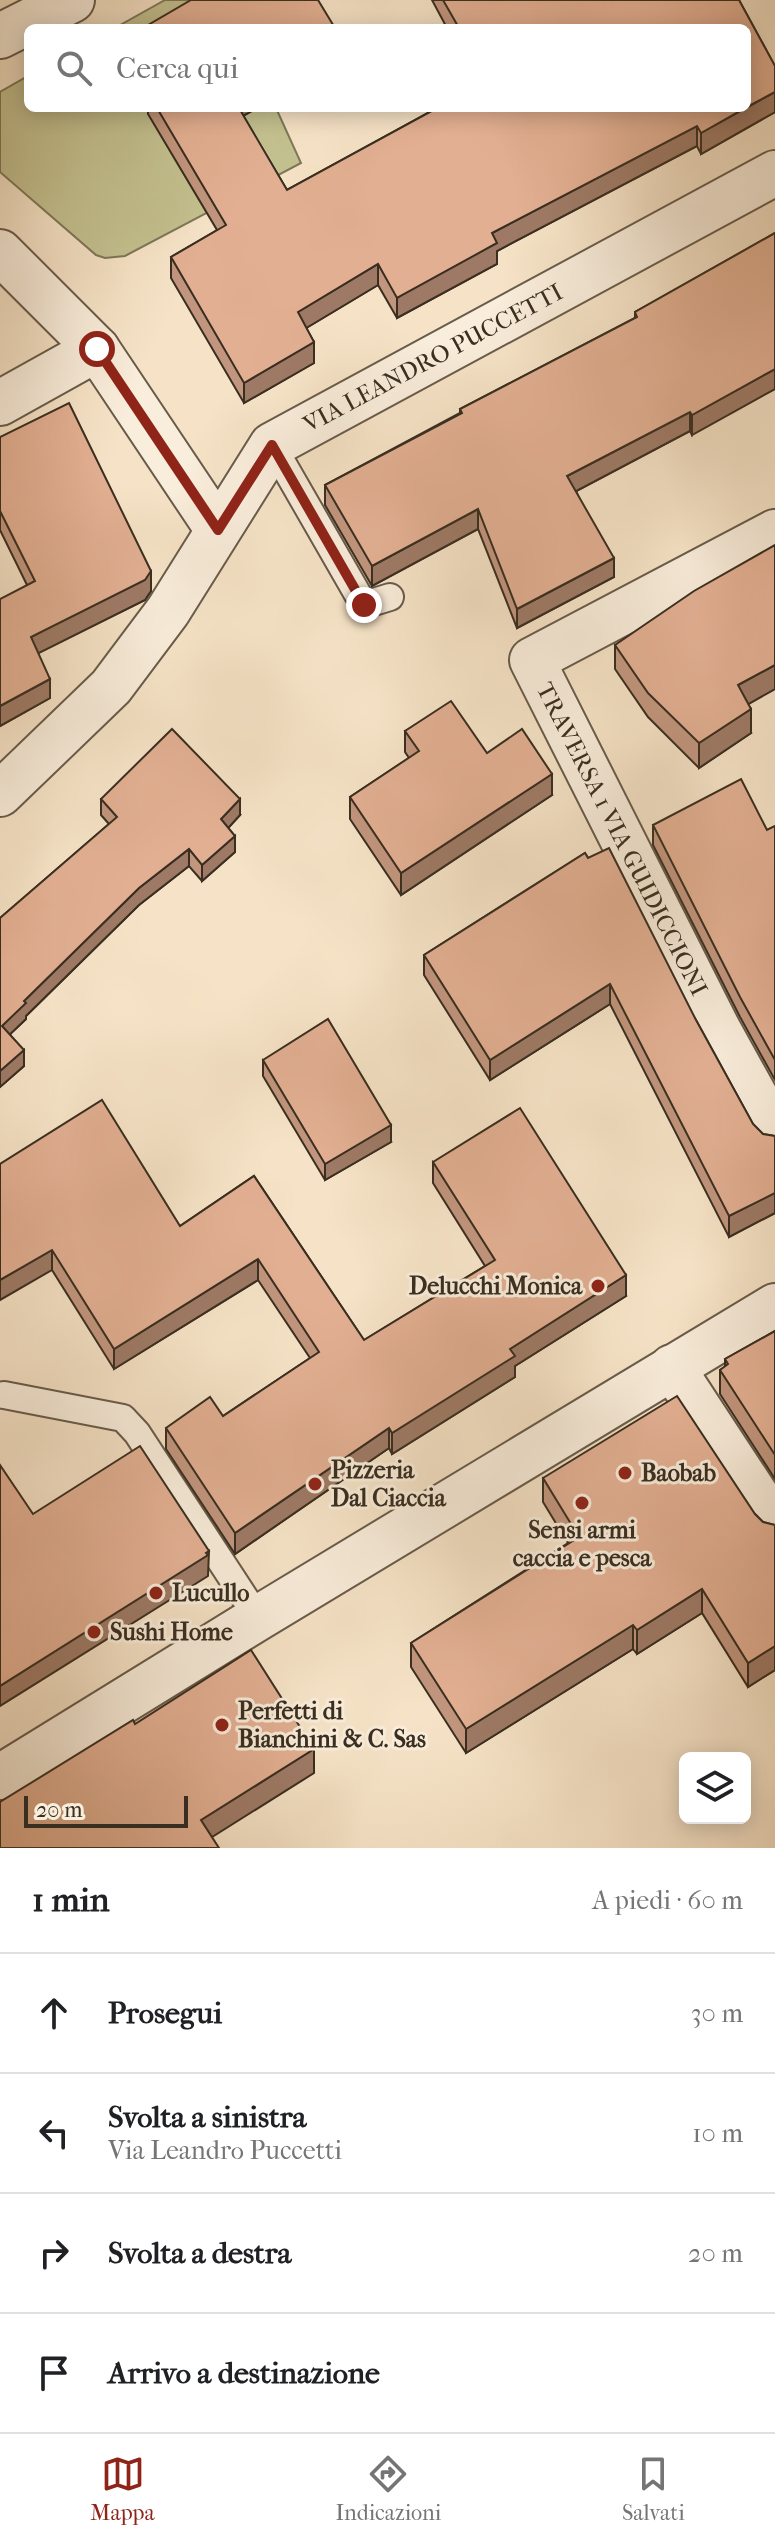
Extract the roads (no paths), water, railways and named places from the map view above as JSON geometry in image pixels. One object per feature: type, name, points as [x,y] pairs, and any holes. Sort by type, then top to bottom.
[{"type":"street","points":[[0,36],[72,0]]},
{"type":"street","name":"VIA LEANDRO PUCCETTI","points":[[0,794],[111,687],[168,611],[272,445],[775,173]]},
{"type":"street","points":[[0,252],[97,349],[218,530]]},
{"type":"street","points":[[0,403],[97,349]]},
{"type":"street","name":"TRAVERSA 1 VIA GUIDICCIONI","points":[[775,532],[532,660],[718,1029],[775,1132]]},
{"type":"street","points":[[0,1777],[775,1306]]},
{"type":"street","points":[[672,1367],[775,1524]]},
{"type":"lane","points":[[272,445],[364,605],[390,597]]},
{"type":"lane","points":[[4,1395],[123,1418],[137,1433],[258,1618]]},
{"type":"place","name":"Delucchi Monica","points":[[598,1286]]},
{"type":"place","name":"Baobab","points":[[625,1473]]},
{"type":"place","name":"Pizzeria Dal Ciaccia","points":[[315,1484]]},
{"type":"place","name":"Sensi armi caccia e pesca","points":[[582,1503]]},
{"type":"place","name":"Lucullo","points":[[156,1593]]},
{"type":"place","name":"Sushi Home","points":[[94,1632]]},
{"type":"place","name":"Perfetti di Bianchini & C. Sas","points":[[222,1725]]}]
